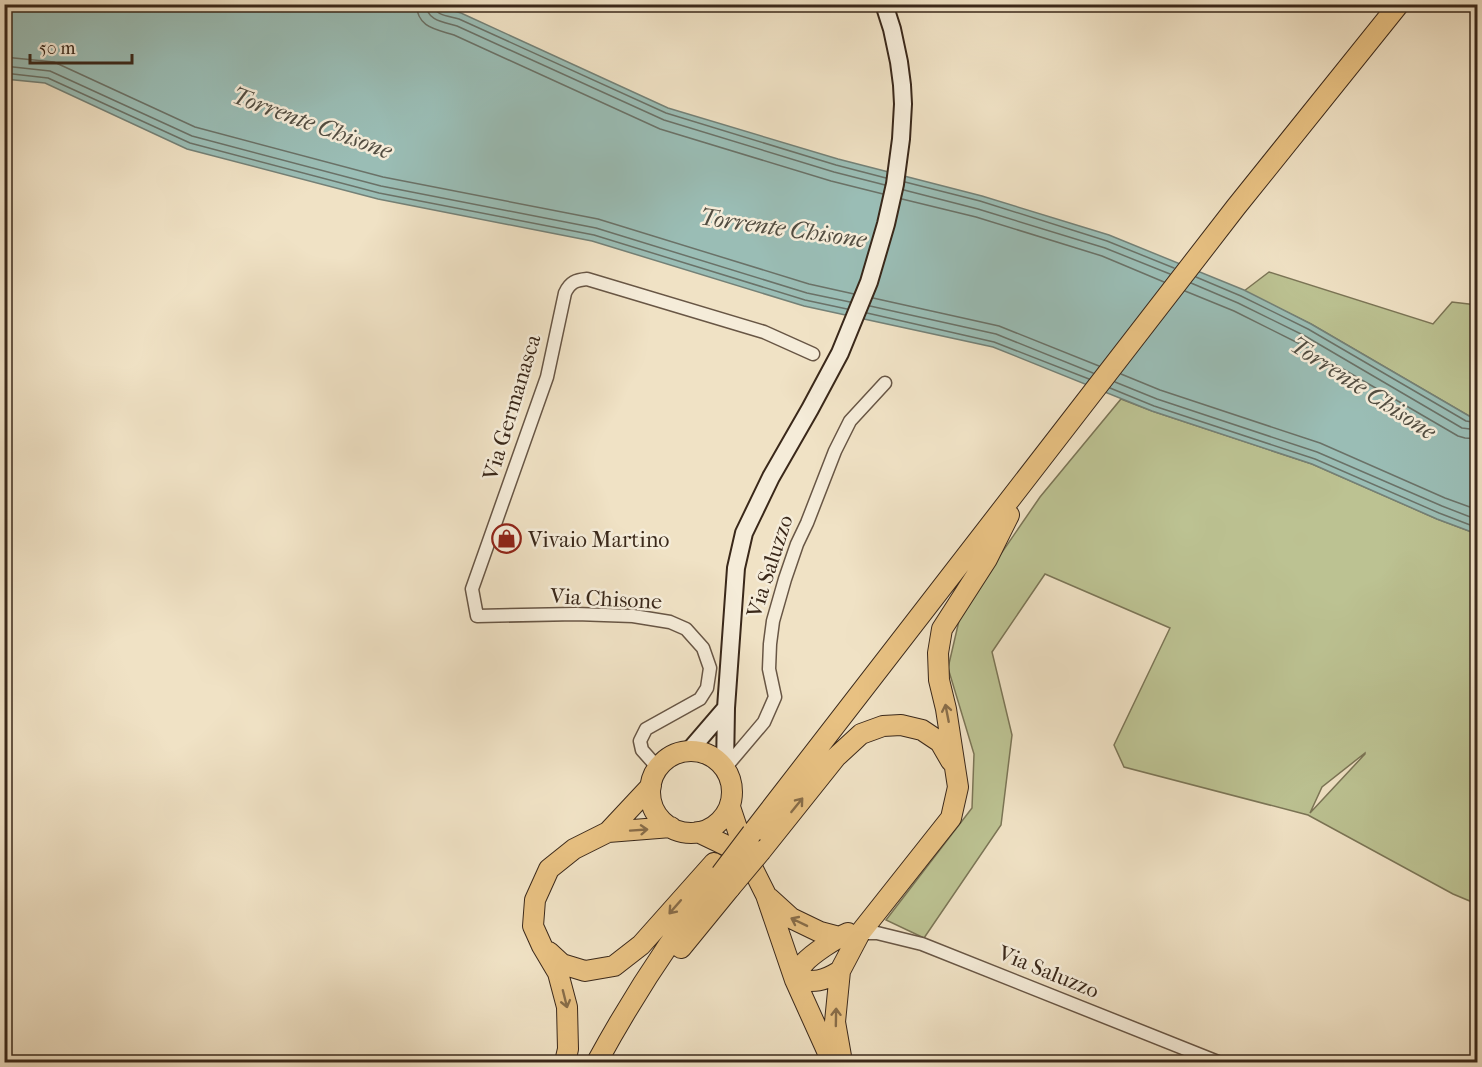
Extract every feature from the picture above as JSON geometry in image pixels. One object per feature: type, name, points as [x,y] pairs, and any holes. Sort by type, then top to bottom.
[{"type":"main road","points":[[725,768],[726,708],[736,568],[744,533],[771,477],[840,353],[869,282],[895,184],[901,140],[902,85],[897,51],[884,4]]},
{"type":"main road","points":[[751,841],[788,788],[1236,207],[1400,4]]},
{"type":"main road","points":[[842,1062],[835,1022],[840,971],[860,933],[951,818],[958,787],[957,770],[939,680],[938,653],[942,629],[987,559],[1029,475]]},
{"type":"main road","points":[[689,750],[726,708]]},
{"type":"main road","points":[[597,1062],[640,987],[677,933],[722,875],[751,841],[861,734],[883,726],[901,725],[922,730],[940,742],[957,770]]},
{"type":"main road","points":[[608,832],[654,777],[666,759],[689,750],[703,752],[715,758],[725,768],[731,780],[733,794],[730,807],[722,819],[712,828],[698,832]]},
{"type":"main road","points":[[654,777],[651,798],[654,810],[661,820],[671,827],[684,832],[698,832],[751,841]]},
{"type":"main road","points":[[730,807],[751,841],[766,895],[795,980],[832,1062]]},
{"type":"main road","points":[[565,1062],[568,1049],[567,1007],[558,973],[533,926],[535,900],[549,869],[574,849],[608,832],[671,827]]},
{"type":"main road","points":[[542,946],[562,964],[585,971],[614,966],[722,875]]},
{"type":"main road","points":[[766,895],[791,918],[820,932],[839,936]]},
{"type":"main road","points":[[795,980],[805,962],[839,936],[860,933]]},
{"type":"main road","points":[[795,980],[815,982],[826,980],[840,971]]},
{"type":"street","name":"Via Germanasca","points":[[477,616],[472,590],[547,377],[565,293],[572,283],[587,279],[764,332],[813,354]]},
{"type":"street","name":"Via Saluzzo","points":[[725,768],[764,722],[775,697],[769,669],[773,621],[797,544],[831,459],[850,422],[885,383]]},
{"type":"street","name":"Via Chisone","points":[[477,616],[576,614],[633,616],[670,622],[686,629],[703,648],[710,668],[707,688],[700,699],[646,729],[640,741],[654,777]]},
{"type":"street","name":"Via Saluzzo","points":[[860,933],[877,933],[922,944],[1218,1062]]},
{"type":"green space","points":[[1269,272],[1433,324],[1452,302],[1477,305],[1477,417],[1469,416],[1311,324],[1244,291]]},
{"type":"green space","points":[[1121,399],[1312,464],[1437,519],[1477,534],[1477,904],[1453,894],[1308,815],[1124,767],[1114,745],[1170,628],[1045,574],[992,652],[1012,735],[1001,825],[924,938],[886,920],[972,808],[974,754],[948,668],[961,612],[1040,497]],"holes":[[[1365,754],[1310,813],[1322,787]]]},
{"type":"water","name":"Torrente Chisone","points":[[430,4],[461,13],[668,108],[838,159],[982,196],[1109,235],[1244,290],[1311,324],[1469,416],[1477,417],[1477,534],[1437,519],[1312,464],[1152,411],[993,347],[804,306],[592,241],[378,199],[187,149],[45,83],[5,79],[5,5]]},
{"type":"place","name":"Vivaio Martino","points":[[507,539]]}]
